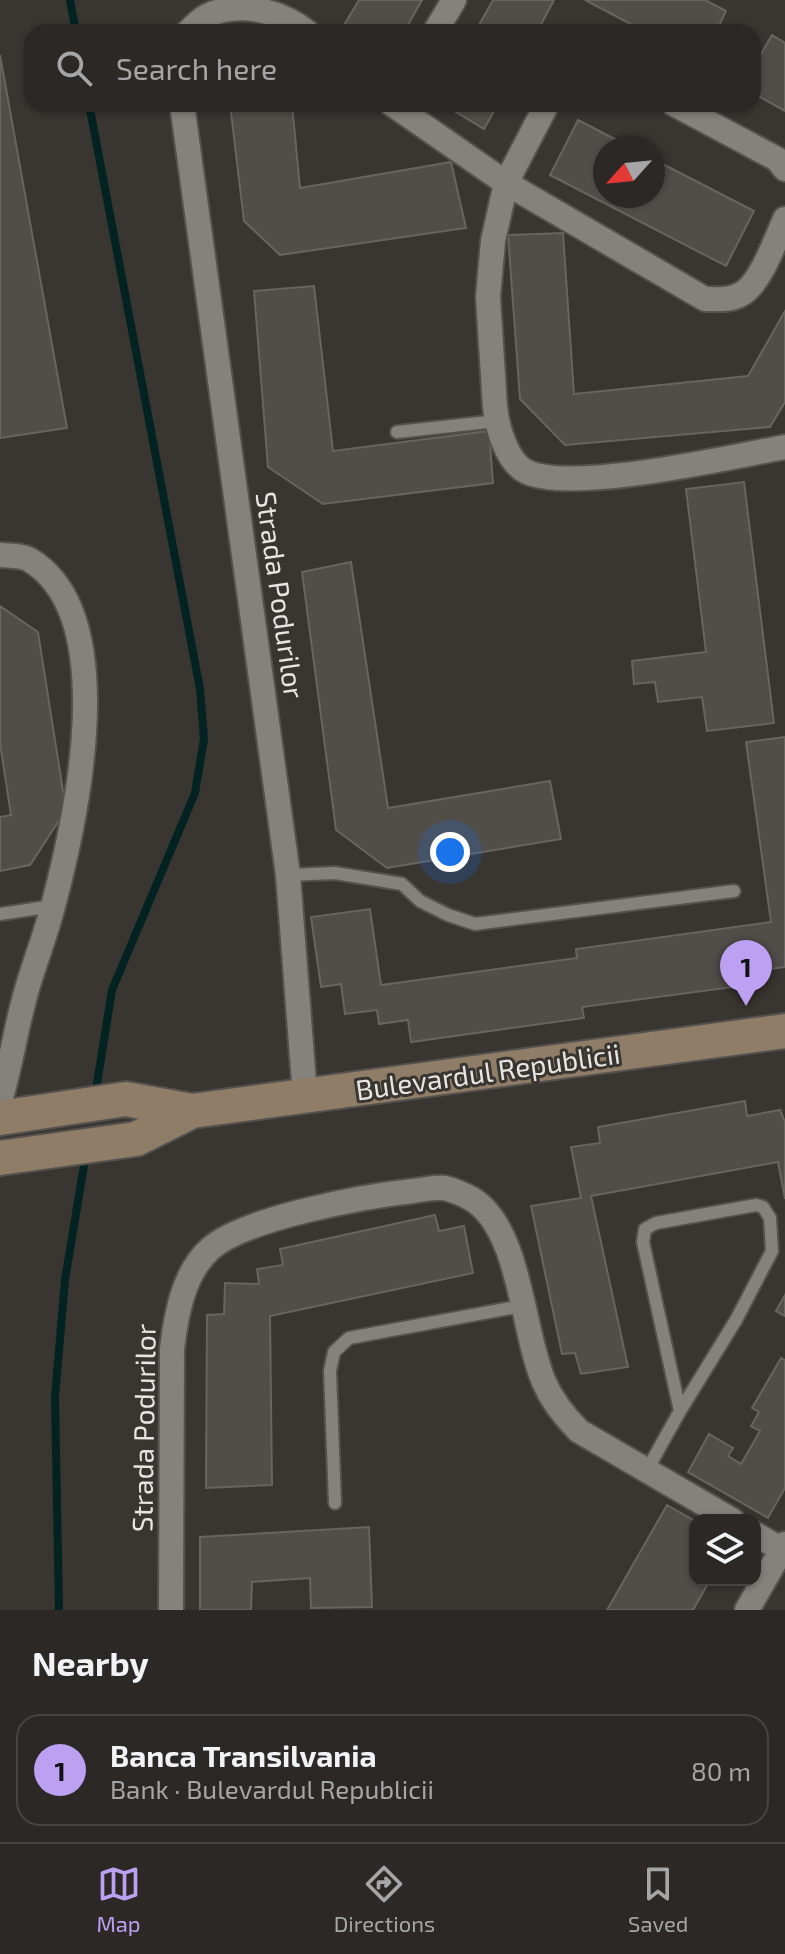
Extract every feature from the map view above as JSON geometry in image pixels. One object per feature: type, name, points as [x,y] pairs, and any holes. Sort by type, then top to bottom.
[{"type":"street","points":[[440,24],[454,0]]},
{"type":"street","points":[[198,24],[207,16],[237,7],[270,11],[297,24]]},
{"type":"street","name":"Strada Podurilor","points":[[183,112],[288,875],[305,1096]]},
{"type":"street","points":[[404,112],[506,183],[705,299],[728,300],[746,292],[761,271],[785,219]]},
{"type":"street","points":[[543,112],[506,183],[493,241],[488,297],[497,421],[511,457],[525,472],[552,478],[642,472],[785,447]]},
{"type":"street","points":[[689,112],[777,159],[785,169]]},
{"type":"street","points":[[0,555],[27,558],[55,581],[75,618],[84,662],[84,739],[53,906],[24,999],[1,1104]]},
{"type":"street","name":"Bulevardul Republicii","points":[[1,1104],[126,1099],[192,1111],[785,1031]]},
{"type":"street","name":"Bulevardul Republicii","points":[[0,1158],[136,1139],[192,1111]]},
{"type":"street","name":"Strada Podurilor","points":[[171,1610],[172,1349],[177,1310],[192,1274],[210,1249],[243,1231],[344,1202],[443,1188],[472,1199],[495,1220],[516,1274],[543,1382],[561,1413],[579,1431],[722,1514]]},
{"type":"street","points":[[747,1610],[784,1547],[761,1537]]},
{"type":"lane","points":[[397,432],[497,421]]},
{"type":"lane","points":[[288,875],[335,873],[402,884],[420,901],[475,924],[734,891]]},
{"type":"lane","points":[[0,914],[53,906]]},
{"type":"lane","points":[[647,1470],[736,1320],[772,1251],[770,1218],[763,1207],[756,1205],[656,1223],[645,1229],[643,1242],[680,1411]]},
{"type":"lane","points":[[335,1503],[330,1371],[334,1352],[349,1338],[522,1306]]},
{"type":"building","points":[[359,0],[422,0],[408,24],[345,24]]},
{"type":"building","points":[[493,0],[554,0],[541,24],[480,24]]},
{"type":"building","points":[[585,0],[705,0],[726,11],[720,24],[631,24]]},
{"type":"building","points":[[772,35],[785,43],[785,111],[761,98],[761,54]]},
{"type":"building","points":[[0,55],[67,428],[0,438]]},
{"type":"building","points":[[231,112],[293,112],[300,188],[451,162],[466,228],[280,255],[244,221]]},
{"type":"building","points":[[456,112],[494,112],[484,129]]},
{"type":"building","points":[[578,120],[609,136],[593,136],[593,197],[550,175]]},
{"type":"building","points":[[665,165],[754,211],[726,266],[614,208],[665,208]]},
{"type":"building","points":[[563,233],[574,394],[748,376],[785,311],[785,402],[770,427],[565,445],[520,399],[508,235]]},
{"type":"building","points":[[314,286],[333,451],[489,431],[493,483],[323,504],[268,467],[254,291]]},
{"type":"building","points":[[744,482],[774,723],[707,731],[702,697],[658,702],[655,682],[634,684],[632,661],[706,652],[686,489]]},
{"type":"building","points":[[351,562],[388,808],[550,781],[561,839],[387,868],[336,830],[302,572]]},
{"type":"building","points":[[0,606],[38,632],[66,810],[30,865],[0,871],[0,817],[11,815],[0,743]]},
{"type":"building","points":[[785,737],[785,967],[754,971],[756,984],[582,1007],[584,1018],[411,1042],[408,1020],[379,1024],[377,1010],[345,1014],[341,984],[321,987],[311,917],[370,909],[381,985],[577,958],[576,949],[771,922],[746,742]]},
{"type":"building","points":[[745,1101],[747,1116],[780,1110],[785,1122],[785,1199],[778,1162],[591,1196],[628,1367],[581,1374],[575,1353],[562,1354],[531,1206],[581,1198],[571,1147],[600,1143],[598,1127]]},
{"type":"building","points":[[435,1215],[439,1231],[464,1226],[473,1273],[270,1316],[272,1485],[206,1488],[207,1315],[224,1314],[225,1283],[259,1284],[257,1269],[283,1265],[280,1249]]},
{"type":"building","points":[[785,1295],[785,1316],[776,1311]]},
{"type":"building","points":[[781,1358],[785,1360],[785,1488],[768,1518],[688,1472],[709,1434],[733,1448],[728,1456],[741,1464],[760,1431],[751,1426],[759,1412],[752,1408]]},
{"type":"building","points":[[667,1505],[689,1518],[689,1586],[707,1586],[693,1610],[607,1610]]},
{"type":"building","points":[[369,1527],[372,1607],[311,1608],[310,1578],[252,1582],[251,1610],[200,1610],[200,1537]]},
{"type":"waterway","points":[[70,0],[74,24]]},
{"type":"waterway","points":[[91,112],[200,689],[204,739],[195,793],[112,990],[95,1096]]},
{"type":"waterway","points":[[59,1610],[55,1397],[65,1280],[86,1153]]},
{"type":"place","name":"Banca Transilvania","points":[[746,1006]]}]
